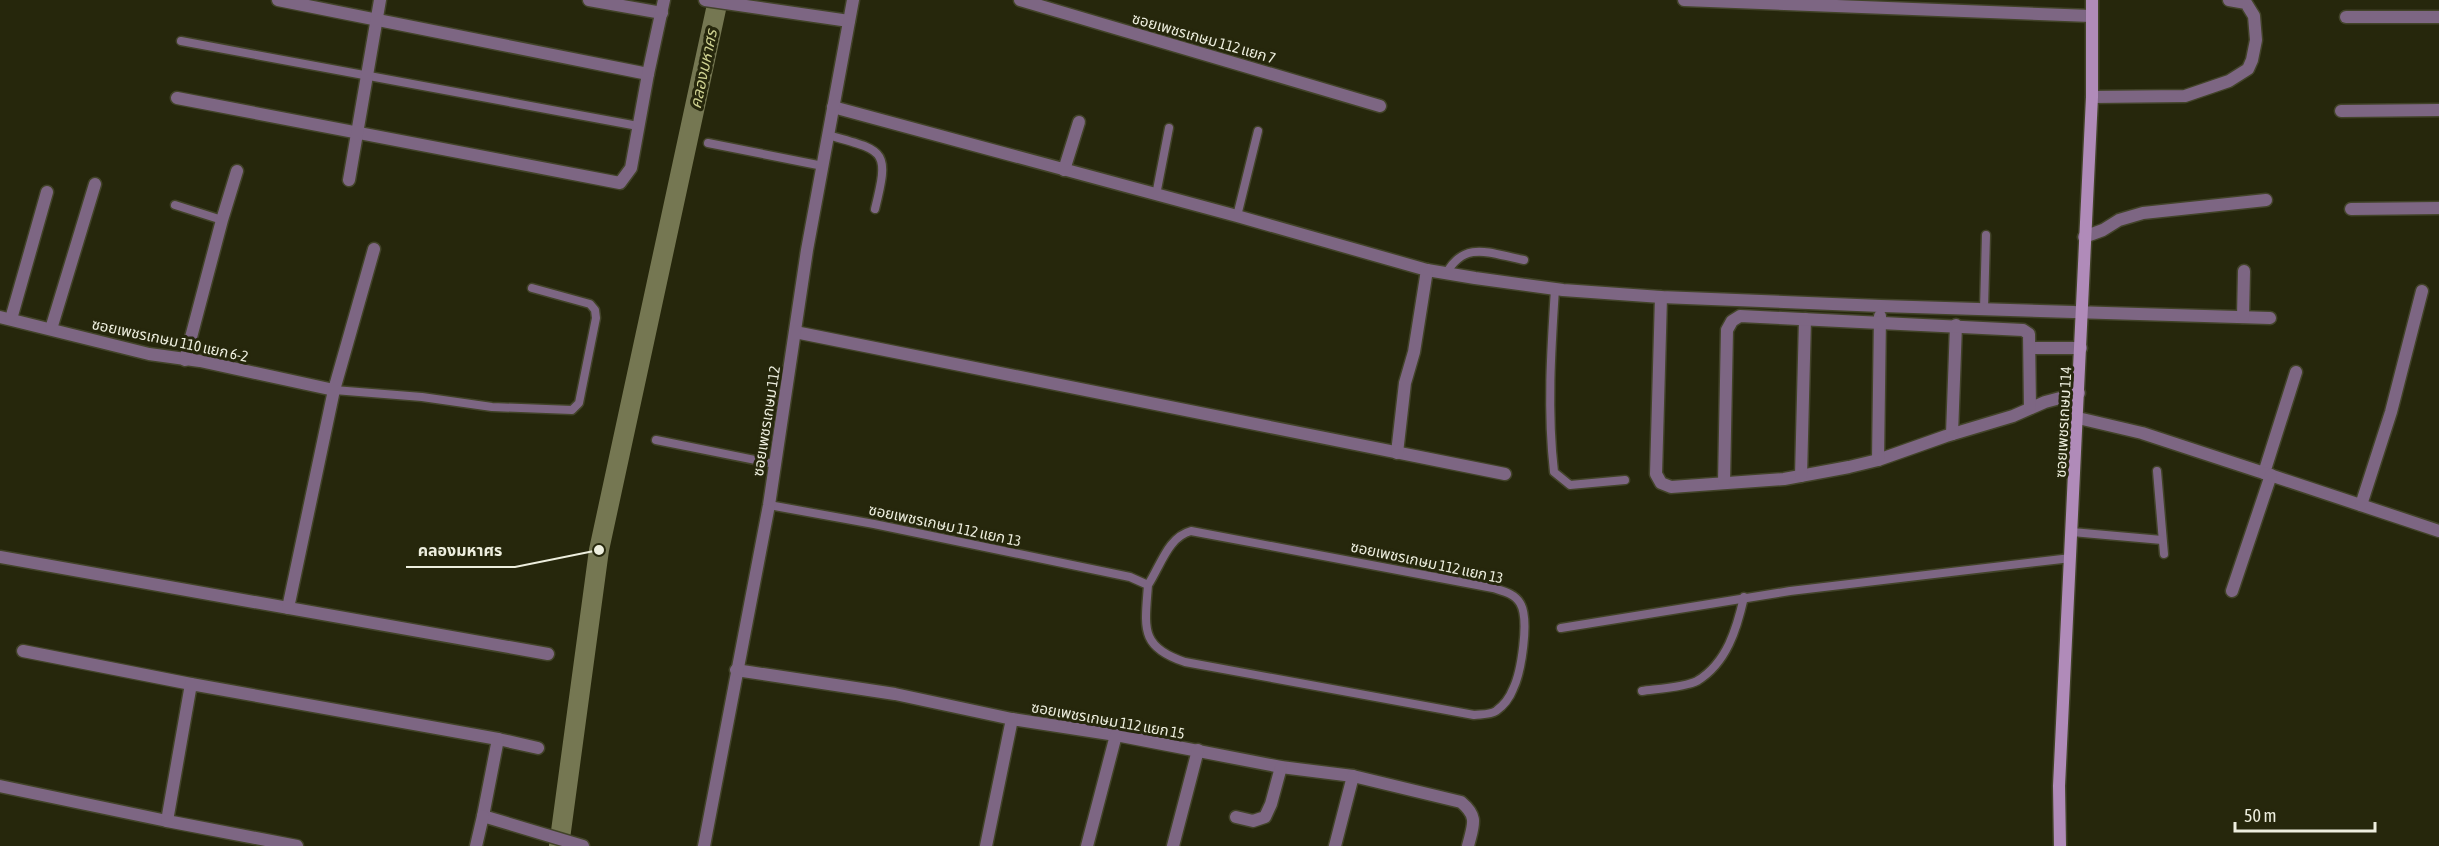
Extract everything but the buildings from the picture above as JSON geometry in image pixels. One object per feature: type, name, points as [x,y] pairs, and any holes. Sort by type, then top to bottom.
[{"type":"street","points":[[278,0],[648,74]]},
{"type":"street","points":[[349,180],[380,0]]},
{"type":"street","points":[[589,0],[662,13]]},
{"type":"street","points":[[177,98],[620,183],[631,168],[664,0]]},
{"type":"street","points":[[705,0],[849,21]]},
{"type":"street","name":"ซอยเพชรเกษม 112","points":[[704,846],[769,505],[828,135],[854,0]]},
{"type":"street","name":"ซอยเพชรเกษม 112 แยก 7","points":[[1020,0],[1380,106]]},
{"type":"street","points":[[1684,0],[2091,16]]},
{"type":"street","name":"ซอยเพชรเกษม 114","points":[[2060,846],[2059,786],[2092,97],[2092,0]]},
{"type":"street","points":[[2092,97],[2185,96],[2229,81],[2248,69],[2256,40],[2254,16],[2246,3],[2229,0]]},
{"type":"street","points":[[2346,17],[2439,17]]},
{"type":"street","points":[[833,107],[1446,274],[1555,289],[1661,297],[2270,318]]},
{"type":"street","points":[[2341,111],[2439,110]]},
{"type":"street","points":[[1064,170],[1079,122]]},
{"type":"street","points":[[185,360],[237,171]]},
{"type":"street","points":[[51,329],[95,184]]},
{"type":"street","points":[[5,318],[46,192]]},
{"type":"street","points":[[2084,237],[2103,230],[2119,220],[2143,213],[2266,200]]},
{"type":"street","points":[[2351,209],[2439,208]]},
{"type":"street","points":[[288,608],[334,390],[374,249]]},
{"type":"street","points":[[1397,453],[1405,383],[1416,342],[1427,270]]},
{"type":"street","points":[[2243,317],[2244,271]]},
{"type":"street","points":[[2361,506],[2391,412],[2422,291]]},
{"type":"street","points":[[1661,297],[1656,474],[1661,483],[1671,487],[1784,479],[1878,460],[2013,416],[2045,402],[2079,393]]},
{"type":"street","points":[[1878,460],[1881,306]]},
{"type":"street","points":[[1724,482],[1726,330],[1732,321],[1740,316],[2023,330],[2029,334],[2031,348],[2030,408]]},
{"type":"street","name":"ซอยเพชรเกษม 110 แยก 6-2","points":[[5,318],[149,354],[200,361],[334,390]]},
{"type":"street","points":[[1801,476],[1804,319]]},
{"type":"street","points":[[1952,434],[1956,325]]},
{"type":"street","points":[[795,332],[1505,474]]},
{"type":"street","points":[[2031,348],[2081,348]]},
{"type":"street","points":[[2232,591],[2296,372]]},
{"type":"street","points":[[2078,418],[2142,433],[2439,531]]},
{"type":"street","points":[[0,557],[548,654]]},
{"type":"street","points":[[23,651],[538,748]]},
{"type":"street","name":"ซอยเพชรเกษม 112 แยก 15","points":[[736,670],[895,694],[1012,719],[1116,735],[1281,767],[1353,776],[1461,802],[1471,810],[1474,819],[1468,846]]},
{"type":"street","points":[[167,821],[191,684]]},
{"type":"street","points":[[986,846],[1012,719]]},
{"type":"street","points":[[1087,846],[1116,735]]},
{"type":"street","points":[[476,846],[498,739]]},
{"type":"street","points":[[1173,846],[1198,750]]},
{"type":"street","points":[[1236,817],[1252,822],[1265,817],[1281,767]]},
{"type":"street","points":[[1335,846],[1353,776]]},
{"type":"street","points":[[0,786],[297,846]]},
{"type":"street","points":[[483,816],[583,846]]},
{"type":"lane","points":[[181,41],[638,126]]},
{"type":"lane","points":[[1156,195],[1169,128]]},
{"type":"lane","points":[[1237,216],[1258,130]]},
{"type":"lane","points":[[828,135],[867,147],[880,156],[884,175],[875,209]]},
{"type":"lane","points":[[708,143],[823,166]]},
{"type":"lane","points":[[175,205],[222,220]]},
{"type":"lane","points":[[1984,309],[1986,235]]},
{"type":"lane","points":[[1446,274],[1454,260],[1464,253],[1478,252],[1524,260]]},
{"type":"lane","points":[[334,390],[422,397],[492,407],[572,410],[579,403],[596,318],[595,310],[590,304],[532,288]]},
{"type":"lane","points":[[1555,289],[1550,372],[1551,448],[1554,472],[1570,485],[1625,480]]},
{"type":"lane","points":[[656,440],[775,464]]},
{"type":"lane","points":[[2157,471],[2164,554]]},
{"type":"lane","name":"ซอยเพชรเกษม 112 แยก 13","points":[[769,505],[874,524],[1130,577],[1148,585]]},
{"type":"lane","name":"ซอยเพชรเกษม 112 แยก 13","points":[[1191,531],[1493,588],[1511,594],[1521,604],[1524,618],[1522,652],[1513,689],[1503,705],[1494,713],[1474,715],[1436,709],[1185,662],[1164,655],[1152,645],[1148,632],[1148,585],[1173,540],[1191,531]]},
{"type":"lane","points":[[2072,532],[2162,540]]},
{"type":"lane","points":[[1561,628],[1744,597],[2071,558]]},
{"type":"lane","points":[[1642,691],[1696,682],[1713,667],[1731,643],[1744,597]]},
{"type":"waterway","name":"คลองมหาศร","points":[[559,846],[599,550],[718,0]]},
{"type":"place","name":"คลองมหาศร","points":[[599,550]]}]
